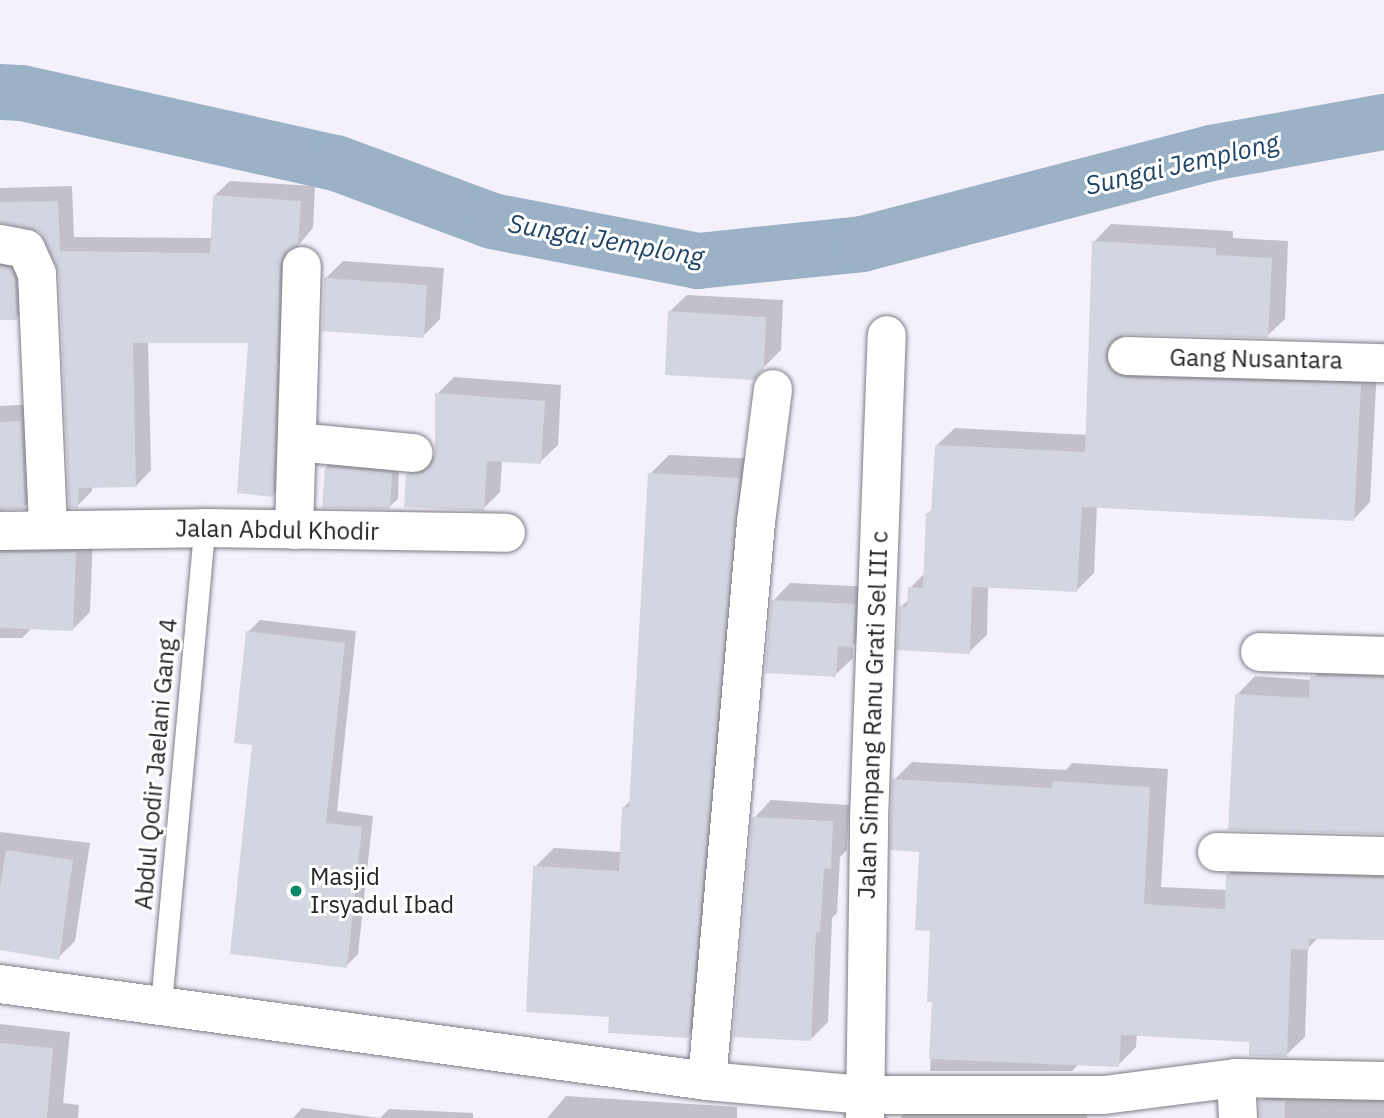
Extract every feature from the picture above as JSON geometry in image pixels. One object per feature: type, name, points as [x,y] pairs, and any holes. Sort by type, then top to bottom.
[{"type":"street","points":[[0,244],[26,248],[37,274],[48,528]]},
{"type":"street","points":[[294,530],[302,266]]},
{"type":"street","name":"Jalan Simpang Ranu Grati Sel III c","points":[[865,1106],[869,819],[887,335]]},
{"type":"street","name":"Gang Nusantara","points":[[1127,356],[1384,363]]},
{"type":"street","points":[[707,1081],[756,522],[774,388]]},
{"type":"street","points":[[297,442],[413,453]]},
{"type":"street","name":"Jalan Abdul Khodir","points":[[0,530],[204,528],[506,533]]},
{"type":"street","points":[[1260,652],[1384,656]]},
{"type":"street","points":[[1217,852],[1384,856]]},
{"type":"street","points":[[0,984],[707,1081],[865,1106],[1105,1107],[1236,1078],[1384,1081]]},
{"type":"street","points":[[1236,1078],[1238,1118]]},
{"type":"lane","name":"Abdul Qodir Jaelani Gang 4","points":[[161,1004],[204,528]]},
{"type":"building","points":[[213,195],[301,201],[298,245],[284,254],[280,265],[273,497],[237,493],[248,343],[133,343],[136,487],[79,488],[78,508],[69,508],[59,273],[40,232],[0,223],[0,202],[58,201],[60,251],[210,253]]},
{"type":"building","points":[[1092,241],[1216,248],[1216,255],[1272,258],[1268,338],[1127,334],[1116,337],[1108,345],[1105,355],[1108,366],[1115,374],[1126,378],[1361,384],[1354,521],[1082,507],[1077,592],[972,587],[970,654],[897,650],[899,606],[907,607],[908,587],[923,588],[926,513],[931,513],[935,445],[1085,452]]},
{"type":"building","points":[[0,266],[11,268],[15,279],[17,320],[0,320]]},
{"type":"building","points":[[324,278],[427,285],[424,338],[322,331]]},
{"type":"building","points":[[668,311],[766,317],[764,369],[754,380],[665,375]]},
{"type":"building","points":[[435,393],[545,401],[541,464],[487,461],[484,511],[404,507],[406,474],[423,473],[431,466],[435,456]]},
{"type":"building","points":[[21,421],[25,509],[0,509],[0,422]]},
{"type":"building","points":[[325,467],[392,473],[390,509],[322,508]]},
{"type":"building","points":[[648,473],[740,478],[689,1038],[608,1033],[609,1017],[526,1012],[533,866],[619,871],[622,807],[629,807]]},
{"type":"building","points":[[76,552],[73,631],[0,628],[0,553]]},
{"type":"building","points":[[771,600],[855,604],[853,647],[838,646],[836,677],[765,673]]},
{"type":"building","points":[[246,631],[345,643],[326,823],[362,827],[347,968],[230,954],[252,745],[234,743]]},
{"type":"building","points":[[1310,676],[1384,678],[1384,834],[1228,830],[1235,694],[1309,698]]},
{"type":"building","points":[[892,779],[1052,788],[1053,781],[1150,787],[1144,904],[1225,909],[1226,874],[1384,878],[1384,940],[1309,939],[1309,950],[1291,949],[1287,1057],[1249,1056],[1249,1042],[1121,1035],[1119,1067],[929,1059],[932,1002],[927,1002],[930,931],[915,930],[919,852],[890,850]]},
{"type":"building","points":[[752,817],[833,821],[831,869],[824,869],[820,933],[816,932],[811,1041],[733,1037]]},
{"type":"building","points":[[6,850],[73,860],[59,960],[0,950],[0,887]]},
{"type":"building","points":[[0,1043],[53,1048],[47,1118],[0,1118]]},
{"type":"building","points":[[1259,1100],[1285,1101],[1285,1118],[1260,1118]]},
{"type":"waterway","name":"Sungai Jemplong","points":[[0,92],[22,93],[336,163],[492,221],[698,261],[862,244],[1211,153],[1384,122]]},
{"type":"place","name":"Masjid Irsyadul Ibad","points":[[296,891]]}]
